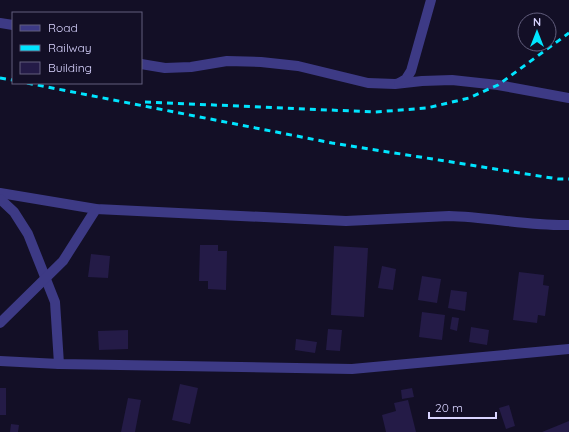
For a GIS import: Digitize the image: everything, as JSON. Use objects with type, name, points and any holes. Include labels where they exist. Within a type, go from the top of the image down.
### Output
[{"type":"street","points":[[395,84],[406,79],[411,71],[431,0]]},
{"type":"street","points":[[0,22],[12,26]]},
{"type":"street","points":[[142,64],[165,68],[191,67],[228,61],[261,62],[298,66],[368,82],[395,84],[452,80],[498,85],[569,98]]},
{"type":"street","points":[[0,193],[96,209],[346,221],[460,216],[550,226],[569,226]]},
{"type":"street","points":[[0,199],[14,212],[28,234],[55,302],[59,364]]},
{"type":"street","points":[[0,323],[63,261],[96,209]]},
{"type":"street","points":[[0,361],[59,364],[352,369],[569,349]]},
{"type":"building","points":[[200,245],[218,245],[218,251],[227,251],[226,290],[208,289],[208,281],[199,281]]},
{"type":"building","points":[[334,246],[368,248],[364,317],[331,315]]},
{"type":"building","points":[[91,254],[110,256],[108,278],[88,277]]},
{"type":"building","points":[[382,266],[396,269],[393,290],[378,288]]},
{"type":"building","points":[[519,272],[544,275],[543,285],[549,286],[545,316],[538,315],[537,323],[513,320]]},
{"type":"building","points":[[422,276],[441,279],[437,303],[418,300]]},
{"type":"building","points":[[451,290],[467,292],[465,311],[448,308]]},
{"type":"building","points":[[422,312],[445,315],[442,340],[419,337]]},
{"type":"building","points":[[452,317],[459,318],[457,331],[450,329]]},
{"type":"building","points":[[471,327],[489,330],[487,345],[469,342]]},
{"type":"building","points":[[328,329],[342,330],[340,351],[326,350]]},
{"type":"building","points":[[128,330],[128,349],[99,350],[98,331]]},
{"type":"building","points":[[296,339],[317,342],[315,353],[295,350]]},
{"type":"building","points":[[180,384],[198,388],[190,424],[172,420]]},
{"type":"building","points":[[0,388],[6,388],[6,415],[0,415]]},
{"type":"building","points":[[412,388],[414,397],[402,399],[401,390]]},
{"type":"building","points":[[128,398],[141,400],[135,432],[121,432]]},
{"type":"building","points":[[408,400],[416,432],[386,432],[382,415],[396,411],[394,403]]},
{"type":"building","points":[[509,405],[515,426],[506,429],[499,408]]},
{"type":"building","points":[[569,421],[569,432],[542,432]]},
{"type":"building","points":[[11,424],[19,425],[18,432],[10,432]]},
{"type":"railway","points":[[145,102],[375,112],[427,108],[469,98],[498,85],[569,33]]},
{"type":"railway","points":[[0,78],[12,80]]},
{"type":"railway","points":[[32,84],[332,143],[558,179],[569,179]]}]
